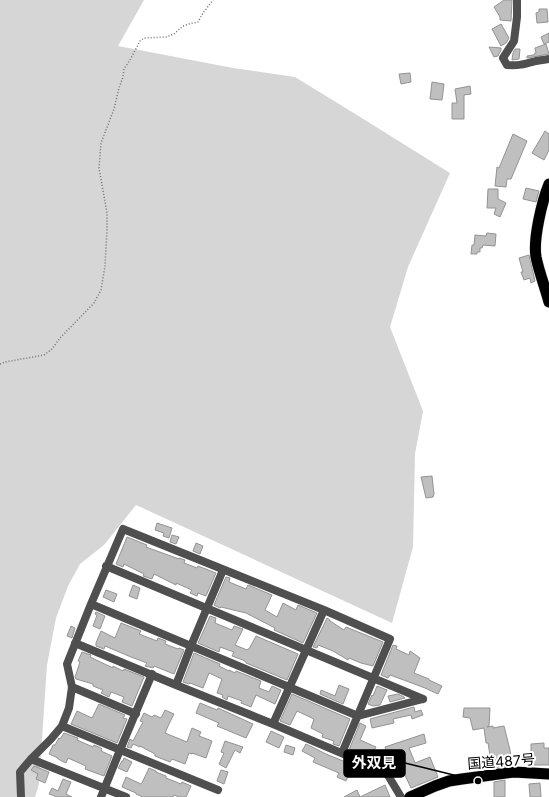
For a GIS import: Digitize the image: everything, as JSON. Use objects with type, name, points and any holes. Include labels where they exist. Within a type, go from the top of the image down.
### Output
[{"type":"highway","points":[[549,184],[545,193],[541,212],[536,246],[537,261],[549,302]]},
{"type":"highway","name":"国道487号","points":[[410,797],[449,781],[514,772],[549,774]]},
{"type":"street","points":[[517,0],[517,17],[514,41],[503,58],[507,65],[519,66],[538,60],[549,59]]},
{"type":"street","points":[[21,797],[20,772],[62,726],[69,708],[72,687],[67,664],[106,566],[123,529],[324,610],[390,639],[342,753]]},
{"type":"street","points":[[91,604],[358,716],[423,698],[206,609],[106,566]]},
{"type":"street","points":[[176,685],[223,570]]},
{"type":"street","points":[[273,724],[324,610]]},
{"type":"street","points":[[76,643],[386,772],[401,797]]},
{"type":"street","points":[[101,797],[152,674]]},
{"type":"street","points":[[72,687],[136,714]]},
{"type":"street","points":[[62,726],[218,790]]},
{"type":"street","points":[[31,759],[126,797]]},
{"type":"path","points":[[0,364],[44,355],[51,350],[61,337],[94,302],[101,290],[106,266],[107,213],[99,168],[101,142],[114,109],[124,69],[140,41],[144,38],[166,37],[174,34],[183,26],[198,22],[213,0]]},
{"type":"shaded area","points":[[0,0],[144,0],[118,46],[233,68],[295,77],[450,173],[408,267],[390,327],[423,411],[415,454],[413,547],[392,623],[136,505],[104,545],[80,564],[68,586],[56,618],[47,665],[39,784],[35,797],[0,797]]},
{"type":"building","points":[[504,0],[512,0],[511,21],[500,20],[500,17],[494,7]]},
{"type":"building","points":[[539,9],[547,9],[548,22],[537,23],[536,13],[539,12]]},
{"type":"building","points":[[501,24],[509,38],[506,43],[501,46],[492,29]]},
{"type":"building","points":[[549,33],[549,42],[544,44],[541,37]]},
{"type":"building","points":[[546,44],[549,54],[527,58],[527,56],[534,55],[536,53],[535,48]]},
{"type":"building","points":[[489,47],[501,48],[498,56],[494,57]]},
{"type":"building","points":[[515,49],[520,49],[519,59],[512,60],[513,53]]},
{"type":"building","points":[[410,73],[411,82],[401,84],[399,74]]},
{"type":"building","points":[[432,82],[444,84],[442,100],[430,99]]},
{"type":"building","points":[[470,86],[471,94],[464,95],[464,119],[452,119],[452,103],[457,103],[455,89]]},
{"type":"building","points":[[545,131],[549,134],[549,150],[544,160],[532,153]]},
{"type":"building","points":[[513,134],[527,141],[511,179],[507,179],[506,187],[495,186],[497,167],[499,168]]},
{"type":"building","points":[[526,188],[539,191],[536,202],[523,199]]},
{"type":"building","points":[[488,189],[498,189],[498,199],[506,203],[500,217],[494,214],[496,208],[487,208]]},
{"type":"building","points":[[487,233],[496,234],[495,246],[483,245],[482,248],[480,248],[480,252],[477,252],[477,254],[471,254],[475,235],[486,236]]},
{"type":"building","points":[[529,255],[535,281],[531,283],[530,278],[524,280],[519,258]]},
{"type":"building","points":[[432,476],[434,494],[433,497],[426,498],[421,477]]},
{"type":"building","points":[[157,523],[172,528],[169,538],[163,536],[164,533],[155,530]]},
{"type":"building","points":[[172,535],[179,537],[176,544],[170,542]]},
{"type":"building","points":[[127,537],[147,545],[146,547],[185,560],[184,563],[197,568],[198,566],[216,573],[206,596],[198,593],[197,596],[190,593],[192,590],[176,583],[176,585],[154,574],[152,579],[143,576],[144,574],[124,564],[123,567],[116,564]]},
{"type":"building","points":[[196,543],[203,546],[200,554],[193,551]]},
{"type":"building","points":[[226,577],[230,578],[229,582],[246,589],[248,585],[272,595],[265,610],[277,617],[283,603],[296,610],[298,605],[317,613],[303,643],[274,630],[275,628],[246,613],[220,608],[214,605]]},
{"type":"building","points":[[133,585],[140,588],[137,599],[129,596]]},
{"type":"building","points":[[106,590],[117,594],[114,602],[103,597]]},
{"type":"building","points":[[96,612],[105,616],[100,629],[93,626],[97,615],[95,614]]},
{"type":"building","points":[[210,616],[216,618],[215,623],[232,630],[234,626],[243,629],[235,645],[247,650],[256,636],[298,654],[287,680],[232,656],[234,652],[220,647],[219,652],[198,643]]},
{"type":"building","points":[[327,618],[344,630],[346,627],[383,642],[373,666],[349,658],[348,660],[333,651],[318,645],[317,648],[313,647]]},
{"type":"building","points":[[121,623],[141,631],[139,634],[157,641],[158,638],[166,641],[165,644],[184,650],[174,674],[154,666],[153,668],[145,666],[147,663],[105,646],[104,649],[96,646],[101,631],[115,638]]},
{"type":"building","points":[[71,626],[75,628],[72,638],[67,636]]},
{"type":"building","points":[[393,645],[397,646],[396,649],[409,655],[410,651],[420,658],[414,673],[442,686],[438,694],[390,675],[388,678],[381,675]]},
{"type":"building","points":[[82,652],[91,655],[90,657],[113,668],[113,666],[123,671],[124,669],[144,677],[132,706],[122,702],[124,697],[111,692],[109,697],[101,693],[103,690],[93,686],[93,684],[76,679],[75,677],[80,662],[78,661]]},
{"type":"building","points":[[194,653],[220,664],[219,666],[229,671],[235,673],[236,671],[261,681],[259,688],[269,692],[272,686],[281,690],[275,704],[256,695],[251,707],[241,703],[242,701],[228,696],[227,700],[222,697],[223,695],[217,693],[222,679],[209,673],[203,688],[183,682]]},
{"type":"building","points":[[339,685],[349,689],[343,704],[320,694],[321,690],[335,696]]},
{"type":"building","points":[[377,686],[387,690],[380,705],[373,706],[368,704]]},
{"type":"building","points":[[292,694],[350,719],[339,746],[333,744],[334,741],[322,737],[323,734],[311,728],[314,719],[297,711],[290,725],[280,721]]},
{"type":"building","points":[[398,694],[405,698],[390,702],[388,696]]},
{"type":"building","points":[[200,703],[217,710],[218,708],[253,724],[246,738],[217,726],[219,723],[196,713]]},
{"type":"building","points":[[99,704],[125,715],[123,718],[127,719],[117,743],[71,724],[77,711],[92,718]]},
{"type":"building","points":[[414,707],[415,712],[421,710],[423,715],[412,719],[411,715],[393,719],[394,723],[372,728],[370,719]]},
{"type":"building","points":[[464,708],[490,708],[489,726],[487,727],[493,726],[493,728],[504,726],[512,765],[492,768],[484,728],[473,730],[470,718],[463,717]]},
{"type":"building","points":[[165,710],[174,714],[165,733],[187,742],[192,728],[201,732],[199,736],[212,741],[206,758],[189,753],[185,764],[172,759],[170,762],[155,756],[155,754],[140,746],[133,744],[131,748],[127,747],[130,739],[133,741],[143,722],[140,721],[144,713],[152,717],[154,715],[161,718]]},
{"type":"building","points":[[360,723],[366,726],[360,740],[376,747],[371,757],[356,750],[355,753],[349,750]]},
{"type":"building","points":[[271,731],[284,737],[279,748],[266,742]]},
{"type":"building","points":[[64,733],[78,738],[77,740],[93,747],[94,745],[101,748],[101,751],[112,756],[104,776],[85,769],[86,766],[68,758],[66,763],[49,754],[53,745],[55,745]]},
{"type":"building","points":[[424,734],[426,743],[409,748],[415,763],[430,757],[438,777],[411,788],[404,773],[395,777],[392,771],[403,767],[397,753],[388,757],[385,747]]},
{"type":"building","points":[[225,741],[243,747],[240,753],[235,750],[226,768],[219,764],[224,753],[221,752]]},
{"type":"building","points":[[544,743],[544,748],[549,748],[549,765],[531,765],[531,744]]},
{"type":"building","points":[[306,744],[353,765],[346,781],[337,777],[339,773],[313,762],[315,758],[302,751]]},
{"type":"building","points":[[286,745],[295,748],[293,755],[284,752]]},
{"type":"building","points":[[124,758],[132,762],[127,772],[118,768]]},
{"type":"building","points":[[34,766],[49,772],[45,783],[36,779],[38,774],[31,770]]},
{"type":"building","points":[[149,768],[166,776],[166,778],[191,786],[186,797],[174,795],[173,797],[143,797],[122,787],[126,777],[141,784]]},
{"type":"building","points":[[221,770],[228,772],[224,784],[217,781]]},
{"type":"building","points":[[63,779],[71,782],[66,794],[72,797],[55,797],[49,794],[52,788],[58,791]]},
{"type":"building","points":[[505,780],[505,797],[494,797],[494,782]]},
{"type":"building","points":[[540,783],[541,797],[530,797],[529,784]]},
{"type":"building","points":[[385,785],[390,797],[360,797]]},
{"type":"building","points":[[357,790],[360,797],[344,797]]},
{"type":"place","name":"外双見","points":[[478,781]]}]
